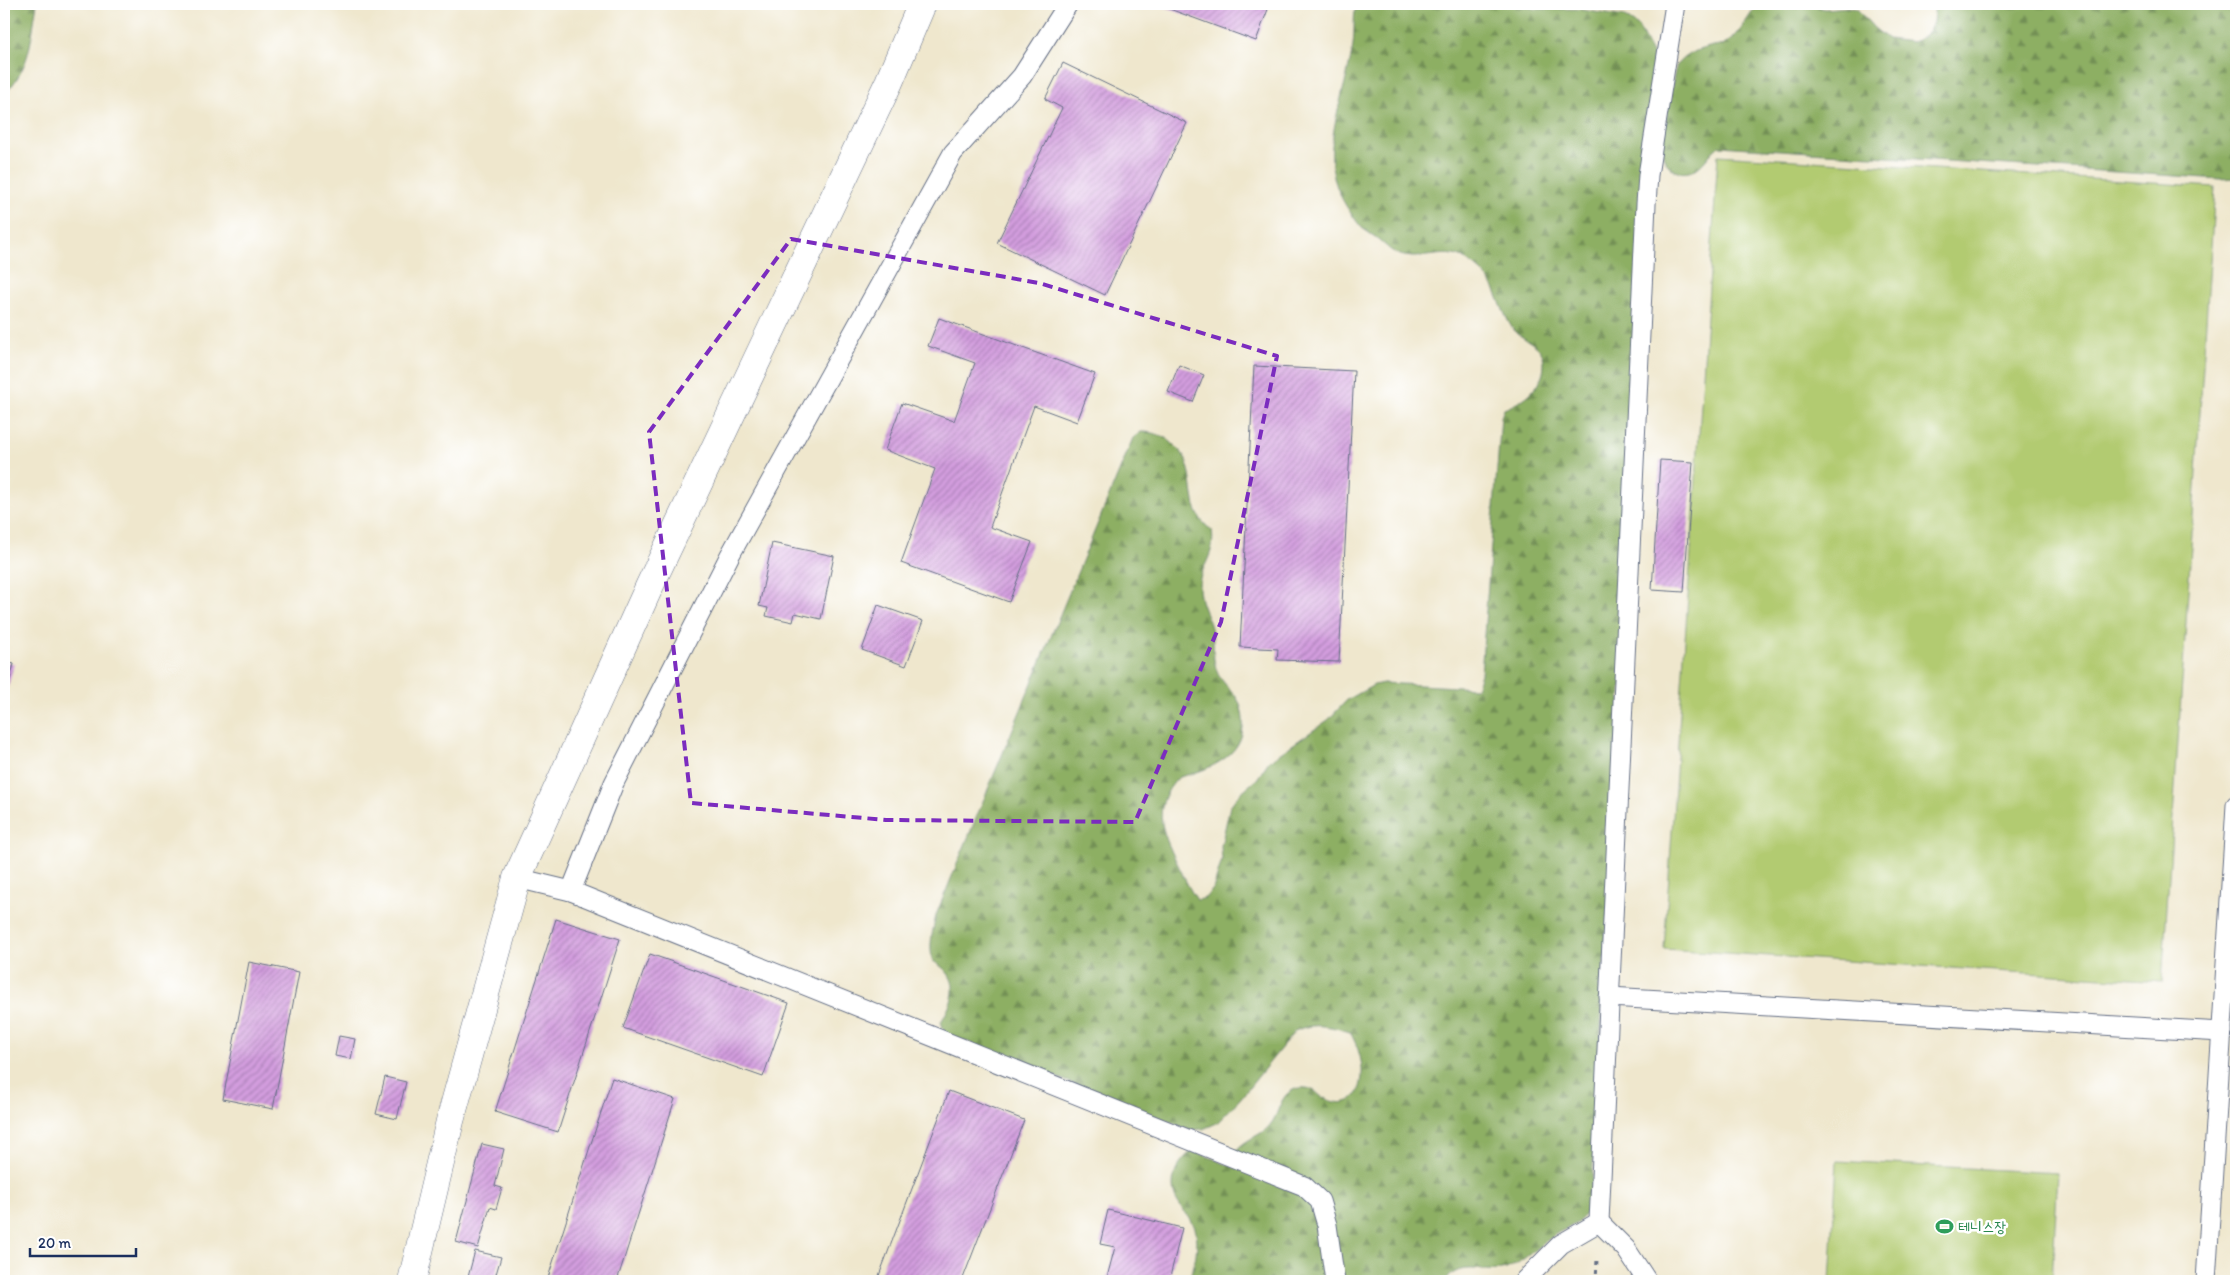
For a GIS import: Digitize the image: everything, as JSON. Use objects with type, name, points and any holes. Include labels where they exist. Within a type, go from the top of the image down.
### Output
[{"type":"street","points":[[412,1281],[450,1121],[517,878],[650,585],[889,82],[922,4]]},
{"type":"lane","points":[[571,891],[614,784],[730,555],[953,153],[1022,76],[1068,4]]},
{"type":"lane","points":[[1647,1281],[1626,1249],[1599,1222],[1646,204],[1648,175],[1675,4]]},
{"type":"lane","points":[[2206,1281],[2236,805]]},
{"type":"lane","points":[[517,878],[571,891],[1304,1186],[1320,1201],[1327,1225],[1335,1281]]},
{"type":"lane","points":[[1609,997],[2222,1032]]},
{"type":"lane","points":[[1524,1281],[1561,1244],[1599,1222]]},
{"type":"highlighted area","points":[[791,239],[1039,283],[1277,356],[1221,622],[1135,822],[886,820],[691,803],[649,432]]},
{"type":"green space","points":[[4,4],[37,4],[31,42],[25,63],[4,95]]},
{"type":"green space","points":[[1356,4],[1515,4],[1536,9],[1577,9],[1625,17],[1638,26],[1653,55],[1657,70],[1591,1201],[1585,1214],[1574,1225],[1559,1232],[1512,1266],[1498,1270],[1466,1269],[1452,1274],[1446,1281],[1341,1281],[1326,1198],[1234,1153],[1243,1144],[1267,1129],[1273,1121],[1282,1101],[1293,1090],[1301,1088],[1310,1089],[1330,1101],[1336,1102],[1347,1101],[1356,1095],[1361,1083],[1362,1070],[1356,1043],[1350,1032],[1322,1026],[1302,1028],[1295,1031],[1240,1099],[1217,1123],[1203,1129],[1190,1130],[945,1033],[941,1022],[950,1004],[953,988],[952,981],[942,967],[933,961],[931,950],[931,938],[936,915],[1133,438],[1141,432],[1154,433],[1166,438],[1184,456],[1188,465],[1198,515],[1212,530],[1213,540],[1211,549],[1200,579],[1200,596],[1212,632],[1216,668],[1220,678],[1239,703],[1243,723],[1241,736],[1236,747],[1228,756],[1205,769],[1179,777],[1169,789],[1161,811],[1164,834],[1197,900],[1205,898],[1213,889],[1222,860],[1221,846],[1230,806],[1239,794],[1257,779],[1269,761],[1328,720],[1347,700],[1374,685],[1383,683],[1476,688],[1481,674],[1501,417],[1504,409],[1519,402],[1537,386],[1541,380],[1544,359],[1537,347],[1511,326],[1491,283],[1478,268],[1462,257],[1455,255],[1441,254],[1413,257],[1397,254],[1362,228],[1345,204],[1336,185],[1332,165],[1332,145],[1353,45]]},
{"type":"green space","points":[[1759,4],[1813,4],[1824,9],[1848,7],[1857,9],[1874,28],[1888,39],[1913,42],[1926,35],[1933,22],[1935,4],[2236,4],[2236,178],[2221,179],[1719,146],[1696,169],[1686,172],[1676,171],[1665,161],[1662,151],[1668,107],[1677,65],[1684,57],[1693,52],[1728,42],[1737,34]]},
{"type":"green space","points":[[1718,155],[2215,187],[2162,982],[1664,949]]},
{"type":"green space","points":[[1191,1152],[1199,1153],[1297,1193],[1314,1204],[1328,1281],[1190,1281],[1196,1255],[1197,1241],[1195,1228],[1176,1199],[1173,1186],[1178,1167]]},
{"type":"green space","name":"테니스장","points":[[1837,1161],[2058,1173],[2052,1281],[1830,1281]]},
{"type":"building","points":[[1156,4],[1270,4],[1256,41]]},
{"type":"building","points":[[1063,63],[1187,123],[1105,295],[997,243],[1062,108],[1045,99]]},
{"type":"building","points":[[939,318],[1095,374],[1077,422],[1034,406],[990,527],[1032,542],[1009,602],[901,563],[935,469],[885,450],[902,403],[954,421],[975,363],[928,346]]},
{"type":"building","points":[[1179,365],[1204,375],[1193,402],[1168,392]]},
{"type":"building","points":[[1254,366],[1354,371],[1339,662],[1277,660],[1278,649],[1240,647]]},
{"type":"building","points":[[1660,460],[1693,462],[1684,592],[1652,590]]},
{"type":"building","points":[[772,543],[834,556],[821,619],[795,613],[793,622],[766,616],[768,608],[759,606]]},
{"type":"building","points":[[878,605],[923,621],[906,666],[862,650]]},
{"type":"building","points":[[4,661],[14,664],[8,687],[4,686]]},
{"type":"building","points":[[556,919],[620,939],[558,1132],[495,1112]]},
{"type":"building","points":[[650,954],[789,1003],[763,1077],[623,1028]]},
{"type":"building","points":[[249,962],[299,972],[273,1109],[223,1099]]},
{"type":"building","points":[[339,1036],[355,1039],[351,1059],[335,1056]]},
{"type":"building","points":[[385,1077],[406,1082],[397,1119],[376,1114]]},
{"type":"building","points":[[612,1078],[675,1099],[617,1281],[547,1281]]},
{"type":"building","points":[[949,1091],[1024,1120],[962,1281],[877,1281]]},
{"type":"building","points":[[482,1144],[504,1149],[495,1186],[502,1188],[496,1209],[490,1207],[478,1248],[456,1242]]},
{"type":"building","points":[[1108,1210],[1182,1228],[1169,1281],[1106,1281],[1115,1247],[1100,1244]]},
{"type":"building","points":[[475,1251],[501,1257],[494,1281],[468,1277]]},
{"type":"place","name":"테니스장","points":[[1944,1227]]}]
